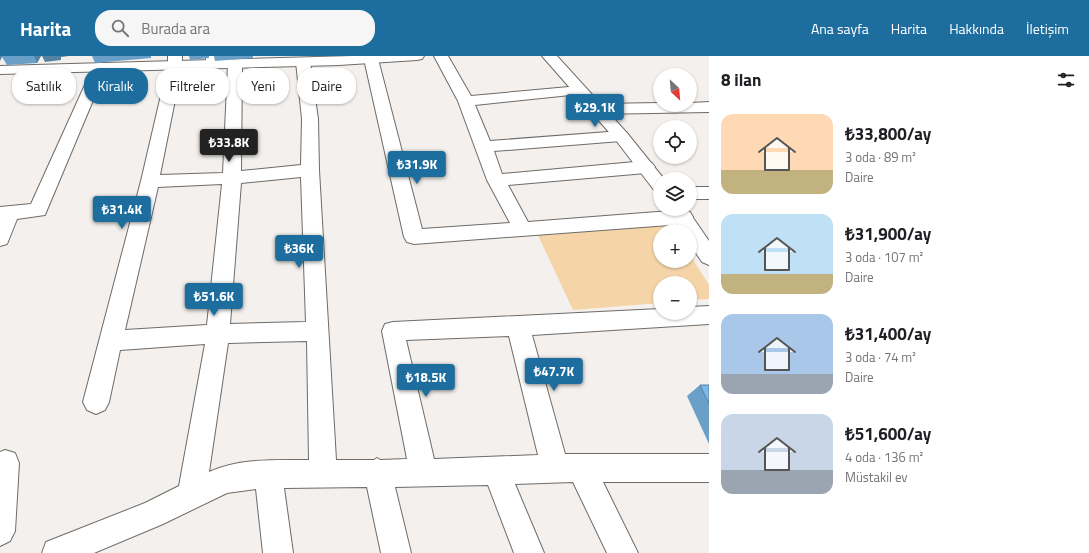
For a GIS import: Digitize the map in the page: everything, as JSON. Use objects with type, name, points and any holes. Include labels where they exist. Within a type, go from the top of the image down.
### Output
[{"type":"street","points":[[16,68],[22,56]]},
{"type":"street","points":[[58,68],[100,67],[175,61],[213,60],[235,64],[417,56]]},
{"type":"street","points":[[441,56],[466,101],[496,180],[523,230]]},
{"type":"street","points":[[549,56],[621,136],[653,176]]},
{"type":"street","points":[[372,59],[414,237],[523,230],[653,216]]},
{"type":"street","points":[[96,402],[150,181],[175,61]]},
{"type":"street","points":[[303,62],[310,119],[310,170],[323,474]]},
{"type":"street","points":[[192,495],[218,334],[232,178],[235,64]]},
{"type":"street","points":[[0,239],[5,214],[38,210],[100,67]]},
{"type":"street","points":[[0,70],[12,69]]},
{"type":"street","points":[[466,101],[580,90]]},
{"type":"street","points":[[597,109],[709,107]]},
{"type":"street","points":[[483,147],[621,136]]},
{"type":"street","points":[[496,180],[646,167]]},
{"type":"street","points":[[150,181],[232,178],[310,170]]},
{"type":"street","points":[[697,193],[709,193]]},
{"type":"street","points":[[682,216],[709,257]]},
{"type":"street","points":[[423,473],[393,331],[518,326],[709,315]]},
{"type":"street","points":[[518,326],[568,468],[623,553]]},
{"type":"street","points":[[111,341],[218,334],[318,331]]},
{"type":"street","points":[[0,531],[5,463]]},
{"type":"street","points":[[57,553],[153,514],[225,479],[268,474],[377,472],[423,473],[568,468],[709,468]]},
{"type":"street","points":[[496,471],[529,553]]},
{"type":"street","points":[[377,472],[396,553]]},
{"type":"street","points":[[268,474],[278,553]]},
{"type":"shaded area","points":[[669,222],[670,224],[653,224],[653,268],[697,268],[697,266],[709,285],[709,299],[697,300],[697,276],[653,276],[653,304],[573,310],[536,231]]},
{"type":"building","points":[[700,385],[709,385],[709,404]]}]
